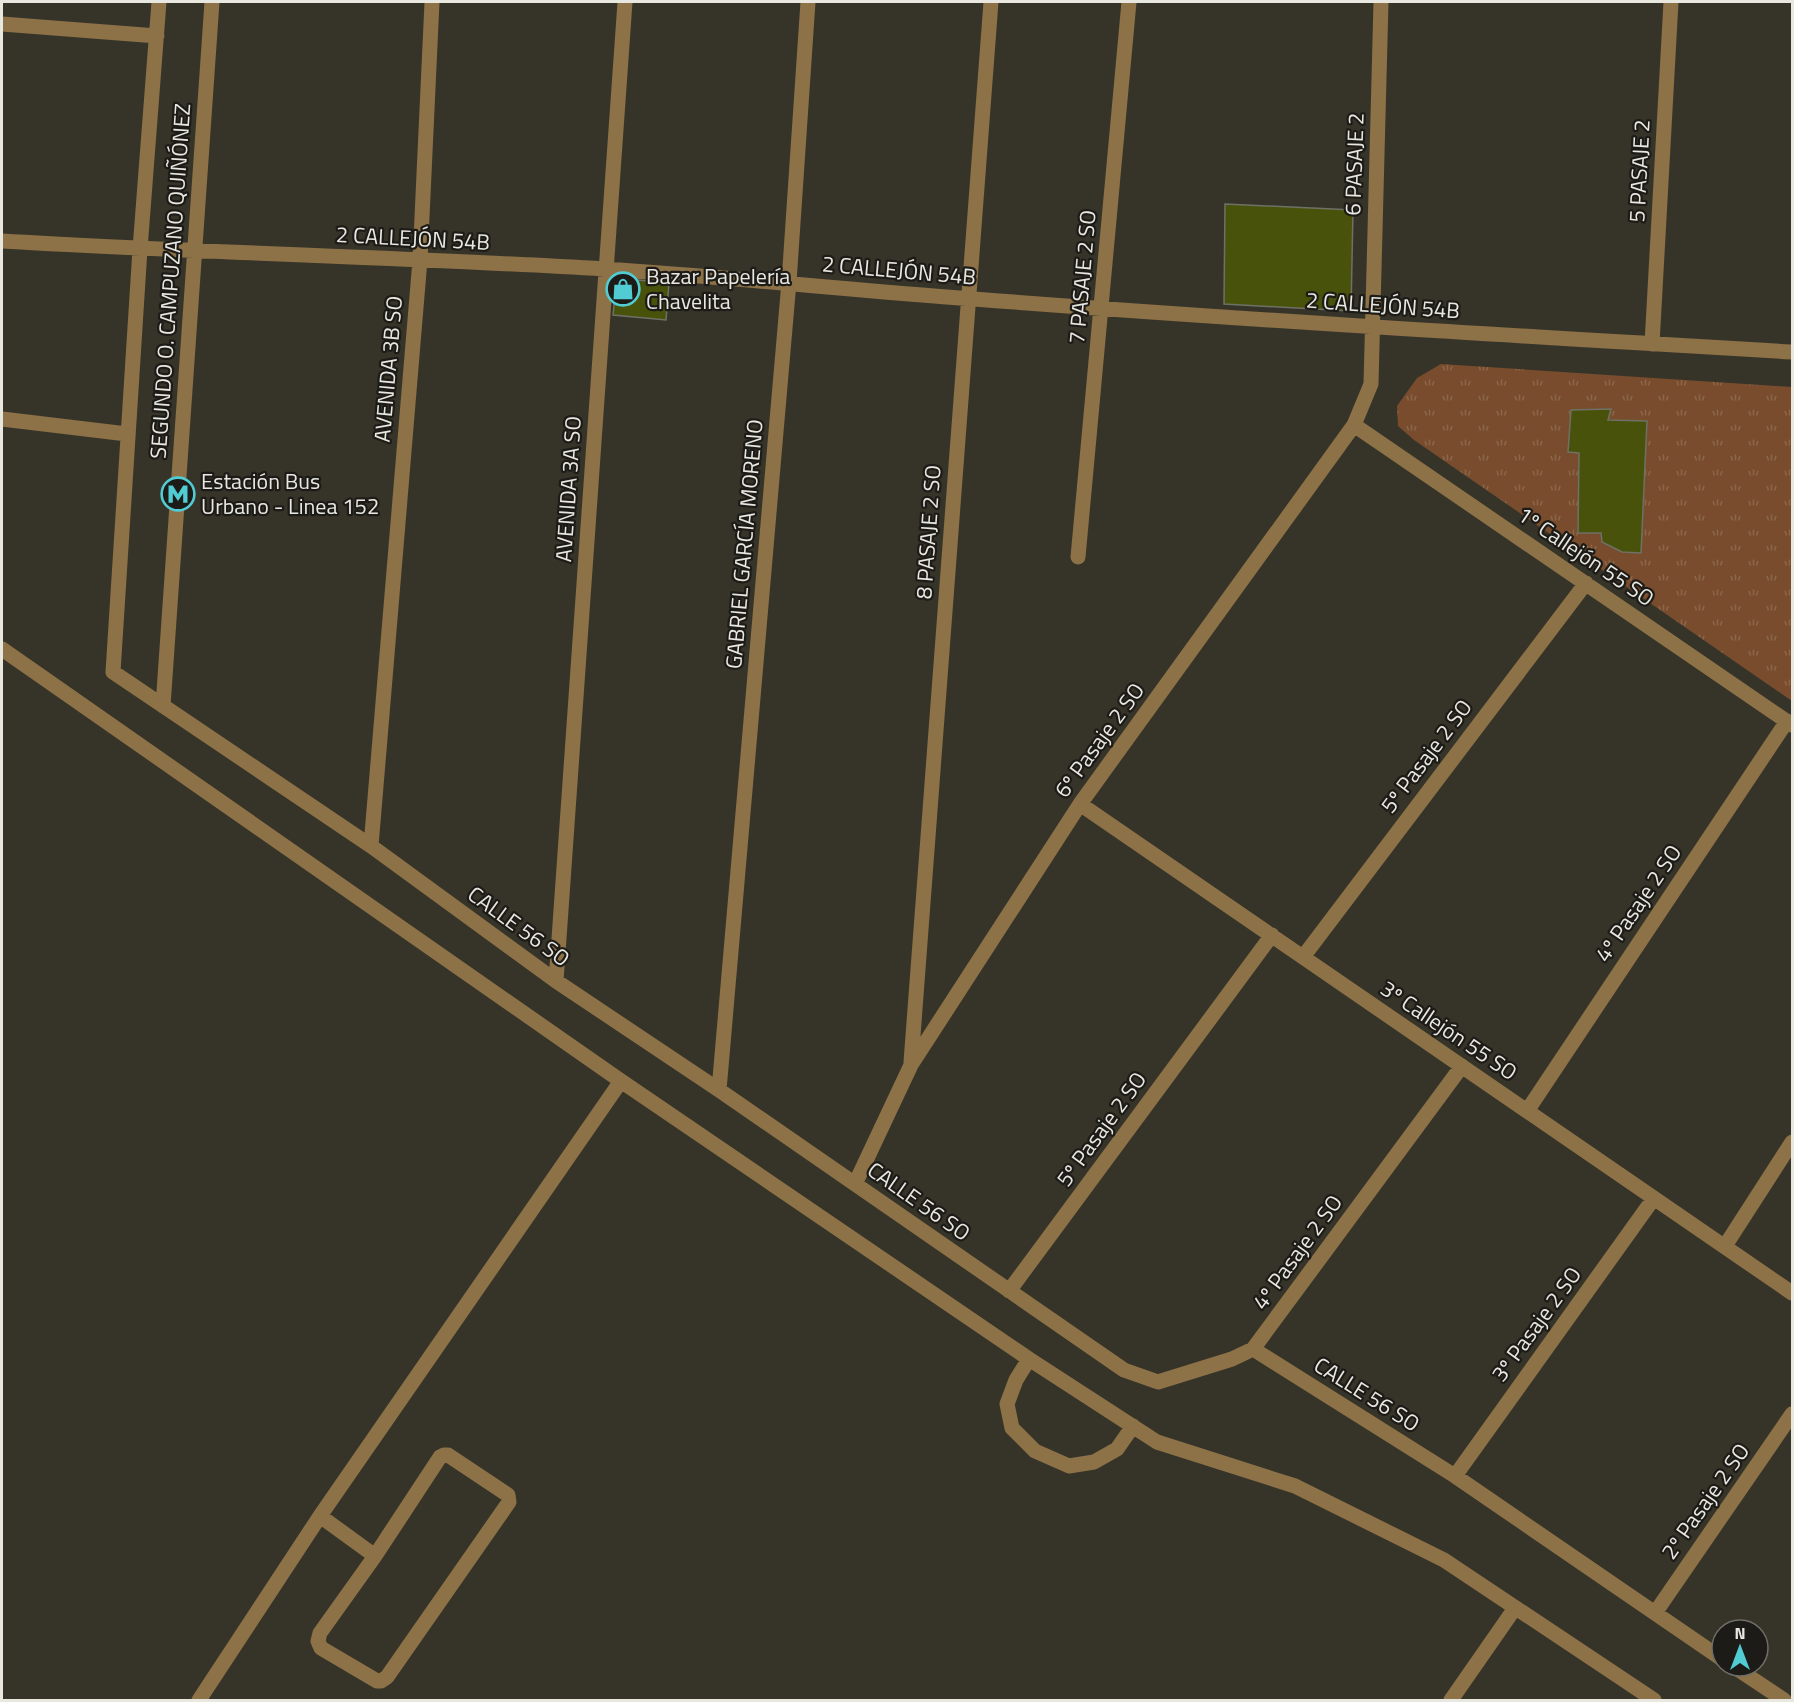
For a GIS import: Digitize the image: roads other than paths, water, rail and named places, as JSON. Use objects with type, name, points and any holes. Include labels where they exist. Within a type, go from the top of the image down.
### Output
[{"type":"street","name":"SEGUNDO O. CAMPUZANO QUIÑÓNEZ","points":[[113,672],[127,434],[159,2]]},
{"type":"street","name":"SEGUNDO O. CAMPUZANO QUIÑÓNEZ","points":[[163,706],[212,2]]},
{"type":"street","name":"AVENIDA 3B SO","points":[[371,846],[420,260],[432,2]]},
{"type":"street","name":"AVENIDA 3A SO","points":[[556,981],[625,2]]},
{"type":"street","name":"GABRIEL GARCÍA MORENO","points":[[719,1090],[789,282],[808,2]]},
{"type":"street","name":"8 PASAJE 2 SO","points":[[911,1065],[991,2]]},
{"type":"street","name":"7 PASAJE 2 SO","points":[[1078,557],[1129,2]]},
{"type":"street","name":"6 PASAJE 2","points":[[1372,328],[1381,2]]},
{"type":"street","name":"5 PASAJE 2","points":[[1652,344],[1671,2]]},
{"type":"street","points":[[2,24],[157,36]]},
{"type":"street","name":"2 CALLEJÓN 54B","points":[[2,241],[606,269],[789,282],[968,299],[1372,328],[1792,352]]},
{"type":"street","name":"6º Pasaje 2 SO","points":[[855,1184],[911,1065],[1080,804],[1354,425],[1371,384],[1372,328]]},
{"type":"street","points":[[2,419],[127,434]]},
{"type":"street","name":"1º Callejón 55 SO","points":[[1354,425],[1790,723]]},
{"type":"street","name":"5º Pasaje 2 SO","points":[[1303,957],[1586,583]]},
{"type":"street","points":[[2,649],[621,1081],[1029,1359],[1157,1442],[1295,1486],[1444,1560],[1653,1701]]},
{"type":"street","name":"CALLE 56 SO","points":[[113,672],[371,846],[556,981],[719,1090],[1124,1370],[1158,1382],[1232,1359],[1253,1349],[1455,1476],[1710,1651]]},
{"type":"street","name":"4º Pasaje 2 SO","points":[[1527,1111],[1790,723]]},
{"type":"street","name":"3º Callejón 55 SO","points":[[1080,804],[1792,1293]]},
{"type":"street","name":"5º Pasaje 2 SO","points":[[1009,1291],[1272,935]]},
{"type":"street","name":"4º Pasaje 2 SO","points":[[1253,1349],[1462,1066]]},
{"type":"street","points":[[199,1701],[320,1516],[621,1081]]},
{"type":"street","points":[[1725,1246],[1792,1143]]},
{"type":"street","name":"3º Pasaje 2 SO","points":[[1455,1476],[1654,1198]]},
{"type":"street","points":[[1029,1359],[1016,1380],[1008,1404],[1012,1428],[1035,1451],[1069,1466],[1094,1462],[1117,1449],[1133,1426]]},
{"type":"street","name":"2º Pasaje 2 SO","points":[[1654,1614],[1792,1414]]},
{"type":"street","points":[[444,1455],[448,1455],[509,1498],[387,1677],[381,1682],[321,1648],[318,1641],[320,1634],[375,1556],[440,1457],[444,1455]]},
{"type":"street","points":[[320,1516],[375,1556]]},
{"type":"street","points":[[1451,1701],[1515,1608]]},
{"type":"street","points":[[1750,1678],[1784,1701]]},
{"type":"place","name":"Bazar Papelería Chavelita","points":[[623,289]]},
{"type":"place","name":"Estación Bus Urbano - Linea 152","points":[[178,494]]}]
